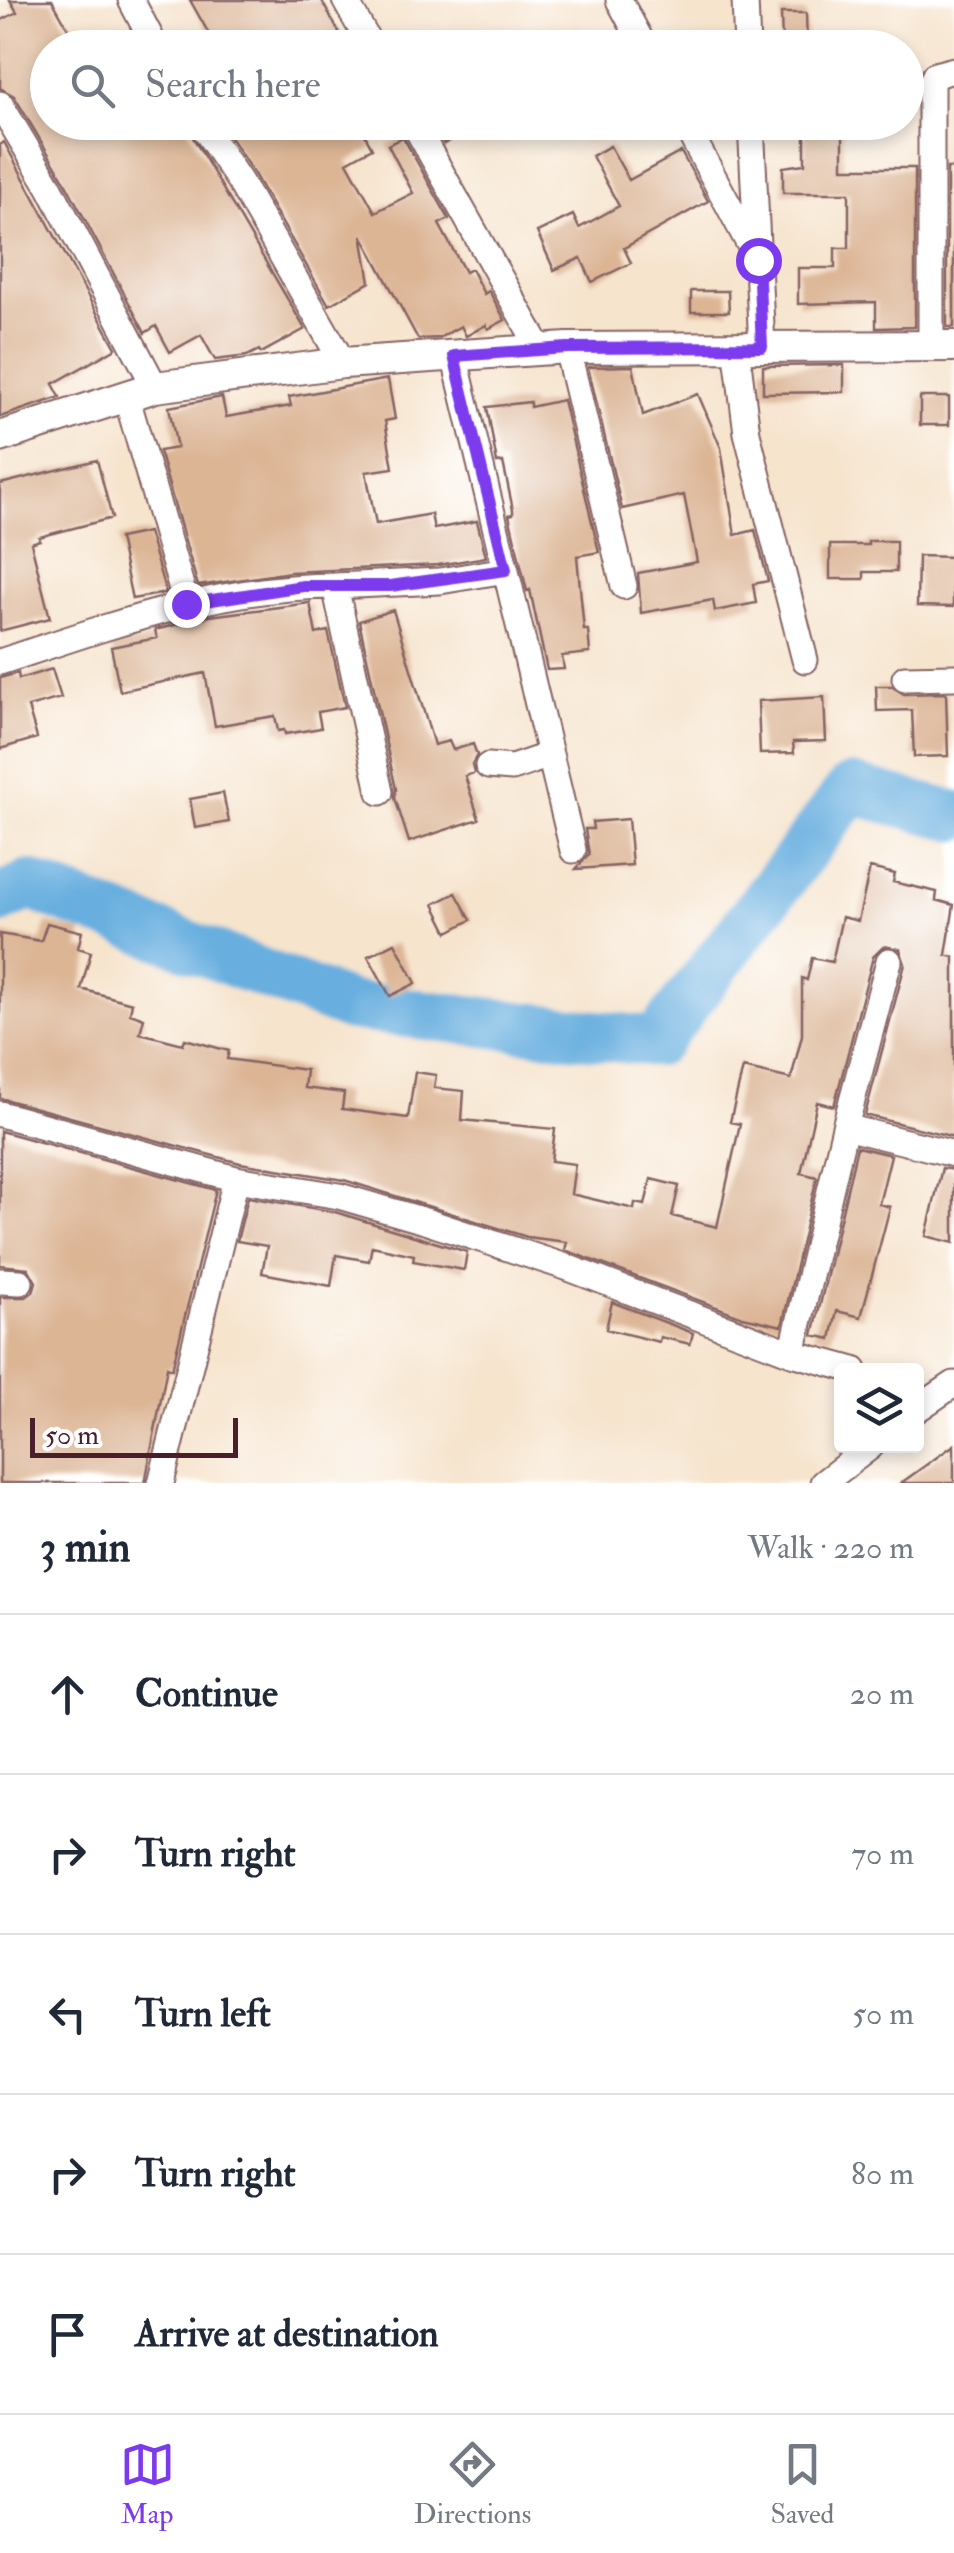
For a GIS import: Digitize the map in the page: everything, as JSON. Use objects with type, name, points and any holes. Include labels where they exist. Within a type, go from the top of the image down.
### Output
[{"type":"street","points":[[131,0],[147,30]]},
{"type":"street","points":[[345,0],[362,30]]},
{"type":"street","points":[[619,0],[635,30]]},
{"type":"street","points":[[745,0],[746,30]]},
{"type":"street","points":[[0,437],[140,391],[343,363],[553,348],[942,345],[931,84],[936,75],[954,70]]},
{"type":"street","points":[[4,119],[49,186],[140,391],[186,604]]},
{"type":"street","points":[[212,140],[343,363]]},
{"type":"street","points":[[424,140],[553,348],[624,586]]},
{"type":"street","points":[[694,140],[758,260]]},
{"type":"street","points":[[752,140],[758,260],[749,346],[747,433],[805,660]]},
{"type":"street","points":[[454,356],[573,850]]},
{"type":"street","points":[[0,662],[186,604],[303,586],[407,584],[506,570]]},
{"type":"street","points":[[335,586],[380,792]]},
{"type":"street","points":[[905,678],[954,677]]},
{"type":"street","points":[[488,766],[512,768],[550,755]]},
{"type":"street","points":[[792,1353],[889,961]]},
{"type":"street","points":[[0,1114],[236,1178],[339,1196],[566,1268],[792,1353],[834,1365]]},
{"type":"street","points":[[845,1127],[954,1154]]},
{"type":"street","points":[[161,1483],[236,1178]]},
{"type":"street","points":[[823,1483],[863,1453]]},
{"type":"building","points":[[10,0],[52,0],[69,30],[30,30],[30,123],[14,96],[0,88],[0,21],[17,12]]},
{"type":"building","points":[[190,0],[321,0],[338,30],[207,30]]},
{"type":"building","points":[[781,13],[806,13],[807,30],[782,30]]},
{"type":"building","points":[[40,140],[195,140],[305,329],[261,353],[259,350],[247,356],[215,360],[201,335],[170,352],[156,326],[145,333]]},
{"type":"building","points":[[232,140],[368,140],[372,148],[347,162],[375,212],[413,193],[388,145],[405,140],[449,219],[439,224],[465,272],[471,269],[484,294],[489,291],[505,320],[466,336],[461,326],[439,338],[418,339],[362,235],[370,282],[329,305]]},
{"type":"building","points":[[805,140],[843,140],[843,168],[915,168],[915,327],[876,328],[876,302],[798,304],[798,268],[835,268],[835,248],[849,248],[849,193],[783,193],[783,167],[805,164]]},
{"type":"building","points":[[4,142],[116,348],[53,384],[60,397],[0,417],[0,145]]},
{"type":"building","points":[[610,146],[629,180],[681,152],[708,201],[624,248],[631,263],[592,282],[581,258],[554,270],[537,232],[573,215],[579,228],[619,206],[592,156]]},
{"type":"building","points":[[947,168],[954,168],[954,327],[947,327]]},
{"type":"building","points":[[691,291],[728,291],[729,312],[691,312]]},
{"type":"building","points":[[844,365],[844,392],[763,393],[763,366]]},
{"type":"building","points":[[633,366],[643,415],[698,394],[721,448],[735,535],[755,530],[768,581],[753,584],[756,603],[715,611],[713,600],[641,613],[638,573],[697,562],[684,495],[622,509],[588,367]]},
{"type":"building","points":[[388,379],[395,419],[385,421],[393,468],[366,472],[376,524],[431,514],[434,529],[477,521],[486,557],[438,565],[290,572],[198,586],[159,451],[177,448],[169,407],[222,397],[226,417],[291,406],[289,397]]},
{"type":"building","points":[[920,397],[949,397],[949,425],[920,425]]},
{"type":"building","points":[[563,400],[599,552],[577,556],[590,653],[562,656],[564,669],[547,670],[509,515],[513,510],[503,462],[497,463],[487,407],[530,402],[530,407]]},
{"type":"building","points":[[97,460],[112,518],[39,537],[31,543],[50,618],[0,631],[0,484]]},
{"type":"building","points":[[148,532],[166,593],[132,599],[119,538]]},
{"type":"building","points":[[868,541],[896,541],[896,572],[864,572],[864,579],[830,579],[830,545],[868,545]]},
{"type":"building","points":[[918,556],[953,557],[953,607],[917,606]]},
{"type":"building","points":[[310,603],[316,634],[328,631],[345,707],[318,712],[321,728],[285,734],[284,730],[278,731],[275,716],[215,726],[205,673],[120,691],[111,647],[157,638],[155,630],[210,616]]},
{"type":"building","points":[[393,610],[434,745],[449,741],[453,750],[473,744],[477,755],[472,764],[474,773],[465,776],[479,819],[409,842],[395,798],[359,621]]},
{"type":"building","points":[[52,669],[61,698],[28,707],[37,738],[0,749],[0,678],[18,673],[19,679]]},
{"type":"building","points":[[876,686],[891,686],[904,694],[946,693],[948,756],[914,757],[912,710],[877,711]]},
{"type":"building","points":[[824,697],[826,741],[793,742],[794,753],[760,754],[758,701]]},
{"type":"building","points":[[223,793],[229,822],[195,828],[190,799]]},
{"type":"building","points":[[628,819],[632,865],[576,869],[589,854],[585,829],[593,829],[592,822]]},
{"type":"building","points":[[870,868],[895,874],[893,882],[937,892],[936,900],[954,905],[946,955],[954,957],[954,1137],[865,1115],[905,964],[900,949],[884,946],[873,957],[834,1106],[817,1102],[801,1173],[817,1177],[782,1326],[743,1317],[565,1250],[567,1242],[527,1237],[344,1180],[240,1163],[0,1098],[0,934],[41,941],[47,923],[82,932],[78,948],[91,952],[81,989],[132,1003],[130,1013],[144,1018],[140,1033],[183,1044],[185,1039],[229,1051],[227,1059],[306,1070],[304,1088],[344,1093],[342,1109],[408,1118],[415,1072],[436,1075],[434,1088],[464,1091],[462,1120],[555,1129],[551,1161],[575,1164],[571,1194],[634,1209],[635,1203],[645,1205],[651,1179],[679,1186],[672,1216],[717,1227],[740,1124],[730,1122],[743,1068],[791,1079],[802,1035],[802,978],[807,980],[812,958],[832,962],[842,917],[858,921]]},
{"type":"building","points":[[456,893],[471,920],[448,932],[434,904]]},
{"type":"building","points":[[395,943],[416,983],[390,996],[368,956]]},
{"type":"building","points":[[0,1131],[216,1190],[172,1369],[167,1367],[145,1483],[0,1483],[0,1297],[26,1297],[33,1292],[36,1282],[28,1268],[0,1265]]},
{"type":"building","points":[[857,1147],[891,1155],[879,1204],[890,1207],[861,1317],[837,1311],[831,1339],[813,1335]]},
{"type":"building","points":[[942,1168],[954,1170],[954,1243],[926,1236]]},
{"type":"building","points":[[248,1197],[335,1212],[467,1252],[464,1270],[413,1261],[414,1255],[372,1246],[369,1261],[336,1255],[331,1286],[262,1273],[267,1246],[237,1241]]},
{"type":"building","points":[[612,1302],[693,1333],[690,1344],[660,1337],[659,1342],[606,1329]]},
{"type":"building","points":[[954,1445],[954,1483],[901,1483]]},
{"type":"waterway","points":[[0,899],[29,885],[349,1006],[656,1042],[851,789],[954,816]]},
{"type":"route","points":[[186,604],[303,586],[390,586],[506,570],[454,356],[567,348],[762,347],[758,260]]}]
